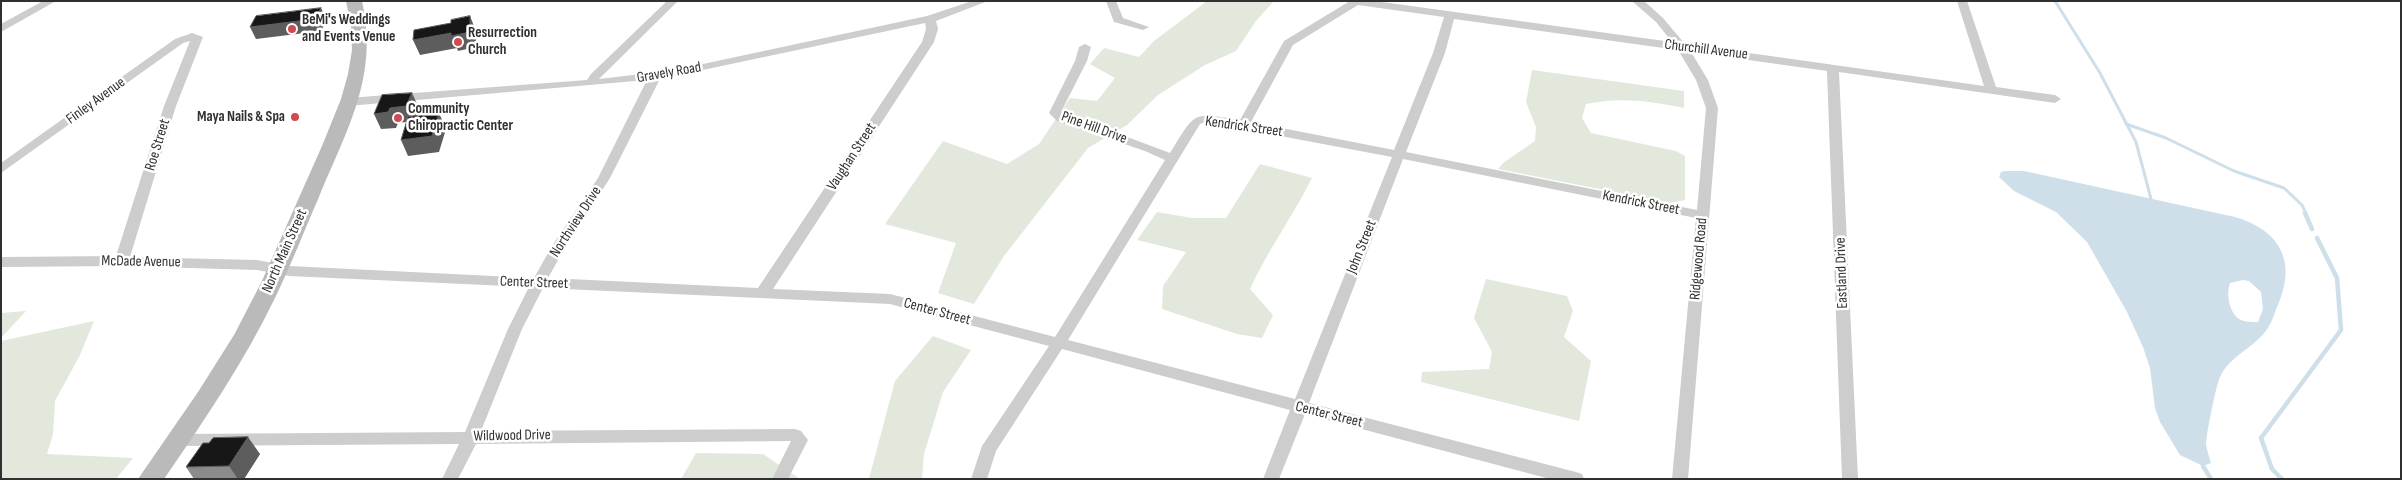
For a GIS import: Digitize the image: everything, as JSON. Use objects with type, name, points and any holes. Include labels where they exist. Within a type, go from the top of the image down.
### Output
[{"type":"main road","name":"North Main Street","points":[[150,479],[236,351],[280,268],[356,82],[361,40],[354,1]]},
{"type":"street","points":[[1,29],[51,1]]},
{"type":"street","points":[[591,83],[595,76],[673,1]]},
{"type":"street","name":"Gravely Road","points":[[348,102],[655,77],[930,19],[983,1]]},
{"type":"street","points":[[1111,1],[1118,20],[1143,26]]},
{"type":"street","points":[[1641,3],[1658,1]]},
{"type":"street","points":[[1962,1],[1990,90]]},
{"type":"street","points":[[1244,124],[1288,42],[1357,2]]},
{"type":"street","name":"Churchill Avenue","points":[[1357,2],[2055,99]]},
{"type":"street","name":"Ridgewood Road","points":[[1641,3],[1652,12],[1681,47],[1704,83],[1712,108],[1680,479]]},
{"type":"street","name":"John Street","points":[[1271,479],[1439,53],[1450,15]]},
{"type":"street","name":"Vaughan Street","points":[[763,292],[928,42],[932,29],[930,19]]},
{"type":"street","name":"Finley Avenue","points":[[1,169],[179,41],[192,36]]},
{"type":"street","name":"Roe Street","points":[[122,261],[170,106],[197,40],[197,37],[192,36]]},
{"type":"street","name":"Pine Hill Drive","points":[[1085,47],[1081,61],[1055,113],[1060,118],[1149,148],[1173,159]]},
{"type":"street","name":"Eastland Drive","points":[[1833,68],[1852,478]]},
{"type":"street","name":"Northview Drive","points":[[450,479],[471,437],[515,329],[538,283],[559,246],[604,178],[655,77]]},
{"type":"street","name":"Kendrick Street","points":[[979,479],[988,450],[1058,344],[1197,120],[1210,118],[1244,124],[1703,215]]},
{"type":"street","name":"McDade Avenue","points":[[1,262],[122,261],[280,268]]},
{"type":"street","name":"Center Street","points":[[280,268],[290,271],[890,299],[1576,479]]},
{"type":"street","name":"Wildwood Drive","points":[[178,440],[795,435],[800,440],[780,479]]},
{"type":"shaded area","points":[[1207,1],[1274,1],[1256,21],[1236,51],[1205,65],[1158,95],[1127,125],[1088,148],[1004,256],[974,304],[938,293],[956,243],[885,224],[943,141],[1007,164],[1039,144],[1070,98],[1097,101],[1115,78],[1090,64],[1104,48],[1139,57],[1154,41]]},
{"type":"shaded area","points":[[1532,70],[1684,91],[1684,108],[1658,103],[1624,100],[1600,102],[1586,104],[1582,118],[1591,133],[1676,151],[1685,156],[1685,200],[1670,203],[1498,169],[1503,163],[1535,141],[1536,127],[1526,102]]},
{"type":"shaded area","points":[[1260,164],[1312,178],[1250,289],[1273,315],[1262,338],[1237,334],[1162,309],[1163,286],[1186,252],[1137,240],[1157,212],[1192,218],[1226,218]]},
{"type":"shaded area","points":[[2024,171],[2235,217],[2251,223],[2274,240],[2281,251],[2285,263],[2283,291],[2272,321],[2263,335],[2236,357],[2224,369],[2220,377],[2206,439],[2211,463],[2203,466],[2180,455],[2160,422],[2155,408],[2150,368],[2143,347],[2127,312],[2087,242],[2056,212],[2014,191],[1999,177],[2001,172]],"holes":[[[2243,280],[2249,281],[2261,292],[2263,309],[2258,322],[2241,320],[2231,309],[2228,293],[2230,283]]]},
{"type":"shaded area","points":[[1486,279],[1567,296],[1573,311],[1564,337],[1591,361],[1579,421],[1421,382],[1422,372],[1489,369],[1492,352],[1474,318]]},
{"type":"shaded area","points":[[26,311],[1,338],[1,313]]},
{"type":"shaded area","points":[[94,321],[80,355],[55,401],[53,434],[47,454],[133,458],[116,479],[1,479],[1,341]]},
{"type":"shaded area","points":[[933,336],[971,350],[943,392],[924,454],[922,479],[869,479],[895,381]]},
{"type":"shaded area","points":[[696,453],[763,454],[800,479],[681,479]]},
{"type":"building","points":[[321,8],[315,19],[250,27],[256,16]]},
{"type":"building","points":[[470,16],[470,32],[451,36],[451,33],[413,40],[414,30],[451,23],[451,20]]},
{"type":"building","points":[[412,93],[406,106],[390,108],[388,112],[374,114],[382,95]]},
{"type":"building","points":[[439,113],[432,136],[401,140],[408,117]]},
{"type":"building","points":[[248,437],[229,466],[186,467],[203,443],[209,443],[213,438]]},
{"type":"waterway","points":[[2055,1],[2100,73],[2127,124]]},
{"type":"waterway","points":[[2127,124],[2166,138],[2234,171],[2284,188],[2302,205],[2306,214]]},
{"type":"waterway","points":[[2127,124],[2136,142],[2151,199]]},
{"type":"waterway","points":[[2305,213],[2312,229]]},
{"type":"waterway","points":[[2282,479],[2272,469],[2261,438],[2341,330],[2337,278],[2317,238]]},
{"type":"waterway","points":[[2203,466],[2211,479]]},
{"type":"place","name":"BeMi's Weddings and Events Venue","points":[[292,29]]},
{"type":"place","name":"Resurrection Church","points":[[458,42]]},
{"type":"place","name":"Maya Nails & Spa","points":[[295,117]]},
{"type":"place","name":"Community Chiropractic Center","points":[[398,118]]}]
